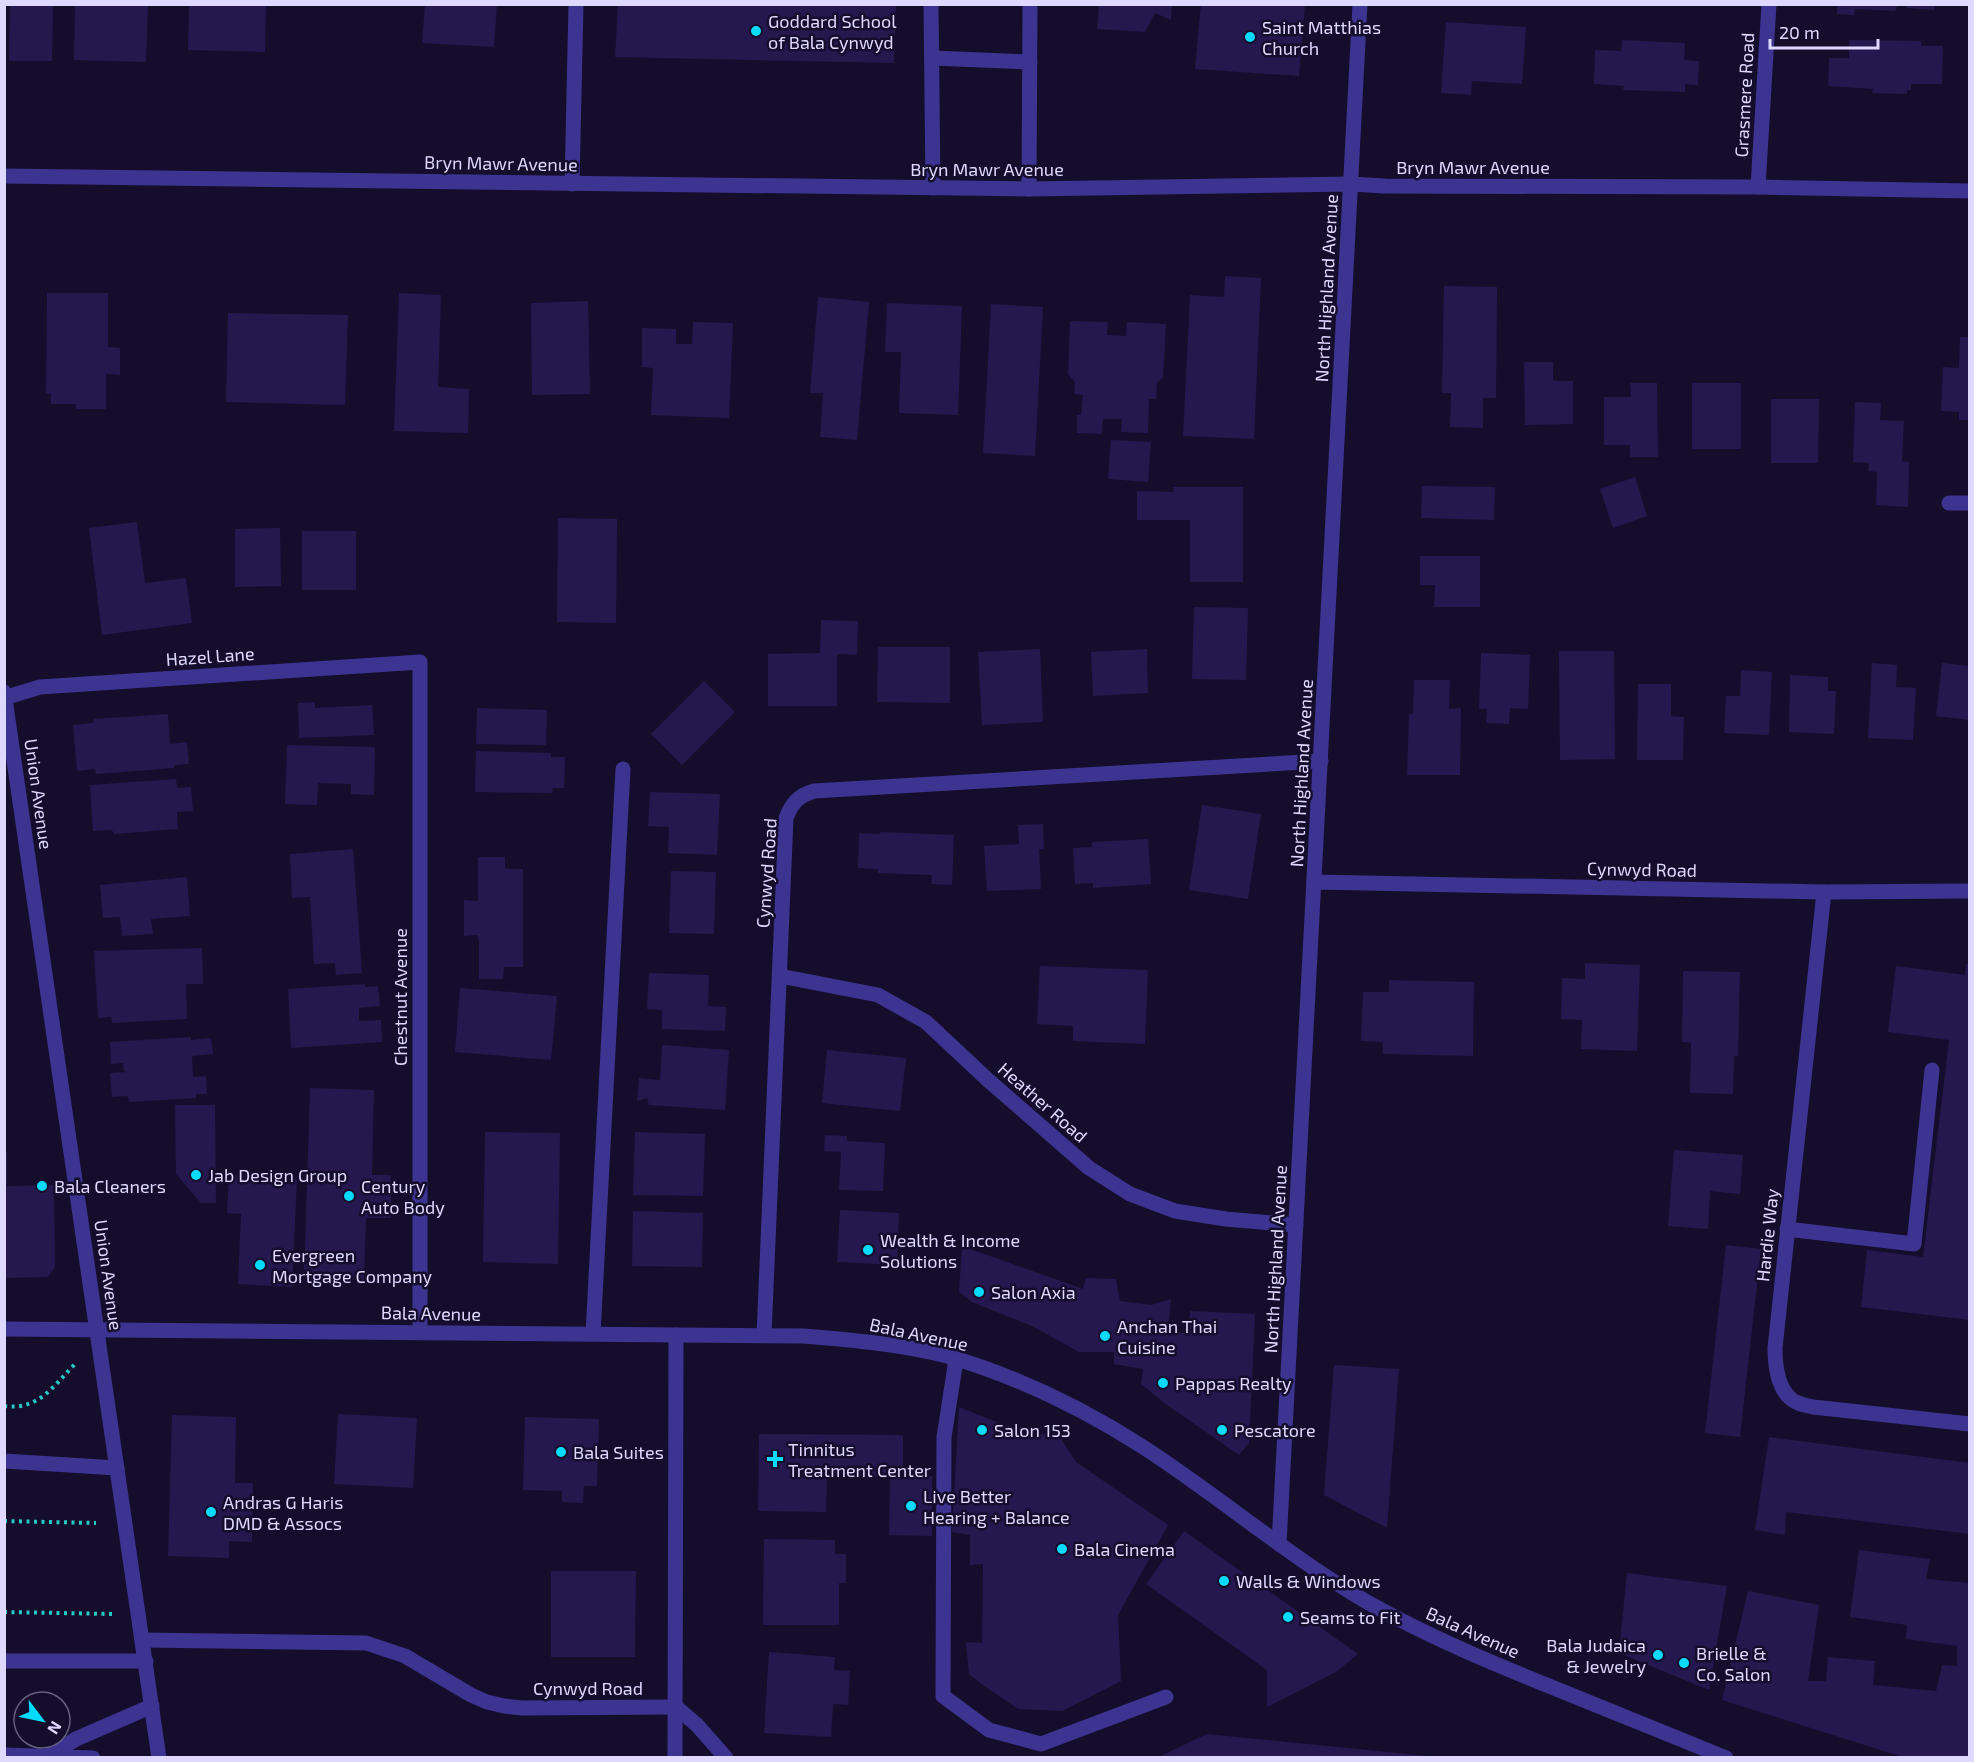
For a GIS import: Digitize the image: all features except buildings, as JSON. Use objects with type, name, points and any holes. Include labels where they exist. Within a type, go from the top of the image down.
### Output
[{"type":"street","points":[[572,184],[576,4]]},
{"type":"street","points":[[931,4],[933,188]]},
{"type":"street","points":[[1029,189],[1030,4]]},
{"type":"street","name":"North Highland Avenue","points":[[1280,1544],[1360,4]]},
{"type":"street","name":"Grasmere Road","points":[[1758,187],[1769,4]]},
{"type":"street","points":[[932,58],[1030,62]]},
{"type":"street","name":"Bryn Mawr Avenue","points":[[4,176],[1029,189],[1351,184],[1970,191]]},
{"type":"street","points":[[1950,503],[1970,503]]},
{"type":"street","name":"Hazel Lane","points":[[5,698],[40,687],[420,662]]},
{"type":"street","name":"Chestnut Avenue","points":[[420,662],[420,1332]]},
{"type":"street","name":"Union Avenue","points":[[4,692],[159,1758]]},
{"type":"street","name":"Cynwyd Road","points":[[764,1335],[786,818],[796,800],[814,791],[1321,761]]},
{"type":"street","points":[[593,1334],[623,769]]},
{"type":"street","name":"Cynwyd Road","points":[[1314,882],[1824,892],[1970,891]]},
{"type":"street","name":"Hardie Way","points":[[1824,892],[1787,1229],[1775,1362],[1781,1385],[1791,1399],[1813,1407],[1970,1424]]},
{"type":"street","name":"Heather Road","points":[[780,976],[878,995],[926,1022],[988,1080],[1089,1168],[1130,1194],[1175,1211],[1226,1219],[1296,1225]]},
{"type":"street","points":[[1787,1229],[1914,1244],[1932,1070]]},
{"type":"street","name":"Bala Avenue","points":[[4,1329],[764,1335],[804,1336],[902,1346],[956,1360],[1032,1387],[1111,1427],[1367,1601],[1448,1644],[1726,1758]]},
{"type":"street","points":[[675,1758],[676,1335]]},
{"type":"street","points":[[956,1360],[944,1437],[943,1696],[989,1730],[1041,1744],[1166,1697]]},
{"type":"street","points":[[4,1461],[117,1468]]},
{"type":"street","name":"Cynwyd Road","points":[[142,1640],[366,1643],[405,1656],[471,1695],[504,1706],[522,1708],[676,1707]]},
{"type":"street","points":[[4,1661],[146,1661]]},
{"type":"street","points":[[50,1755],[76,1739],[152,1706]]},
{"type":"street","points":[[676,1707],[697,1725],[726,1758]]},
{"type":"street","points":[[4,1755],[93,1758]]},
{"type":"path","points":[[4,1406],[20,1407],[37,1401],[76,1363]]},
{"type":"path","points":[[4,1521],[96,1523]]},
{"type":"path","points":[[4,1612],[115,1614]]},
{"type":"place","name":"Goddard School of Bala Cynwyd","points":[[756,31]]},
{"type":"place","name":"Saint Matthias Church","points":[[1250,37]]},
{"type":"place","name":"Jab Design Group","points":[[196,1175]]},
{"type":"place","name":"Bala Cleaners","points":[[42,1186]]},
{"type":"place","name":"Century Auto Body","points":[[349,1196]]},
{"type":"place","name":"Wealth & Income Solutions","points":[[868,1250]]},
{"type":"place","name":"Evergreen Mortgage Company","points":[[260,1265]]},
{"type":"place","name":"Salon Axia","points":[[979,1292]]},
{"type":"place","name":"Anchan Thai Cuisine","points":[[1105,1336]]},
{"type":"place","name":"Pappas Realty","points":[[1163,1383]]},
{"type":"place","name":"Salon 153","points":[[982,1430]]},
{"type":"place","name":"Pescatore","points":[[1222,1430]]},
{"type":"place","name":"Bala Suites","points":[[561,1452]]},
{"type":"place","name":"Tinnitus Treatment Center","points":[[775,1459]]},
{"type":"place","name":"Live Better Hearing + Balance","points":[[911,1506]]},
{"type":"place","name":"Andras G Haris DMD & Assocs","points":[[211,1512]]},
{"type":"place","name":"Bala Cinema","points":[[1062,1549]]},
{"type":"place","name":"Walls & Windows","points":[[1224,1581]]},
{"type":"place","name":"Seams to Fit","points":[[1288,1617]]},
{"type":"place","name":"Bala Judaica & Jewelry","points":[[1658,1655]]},
{"type":"place","name":"Brielle & Co. Salon","points":[[1684,1663]]}]
